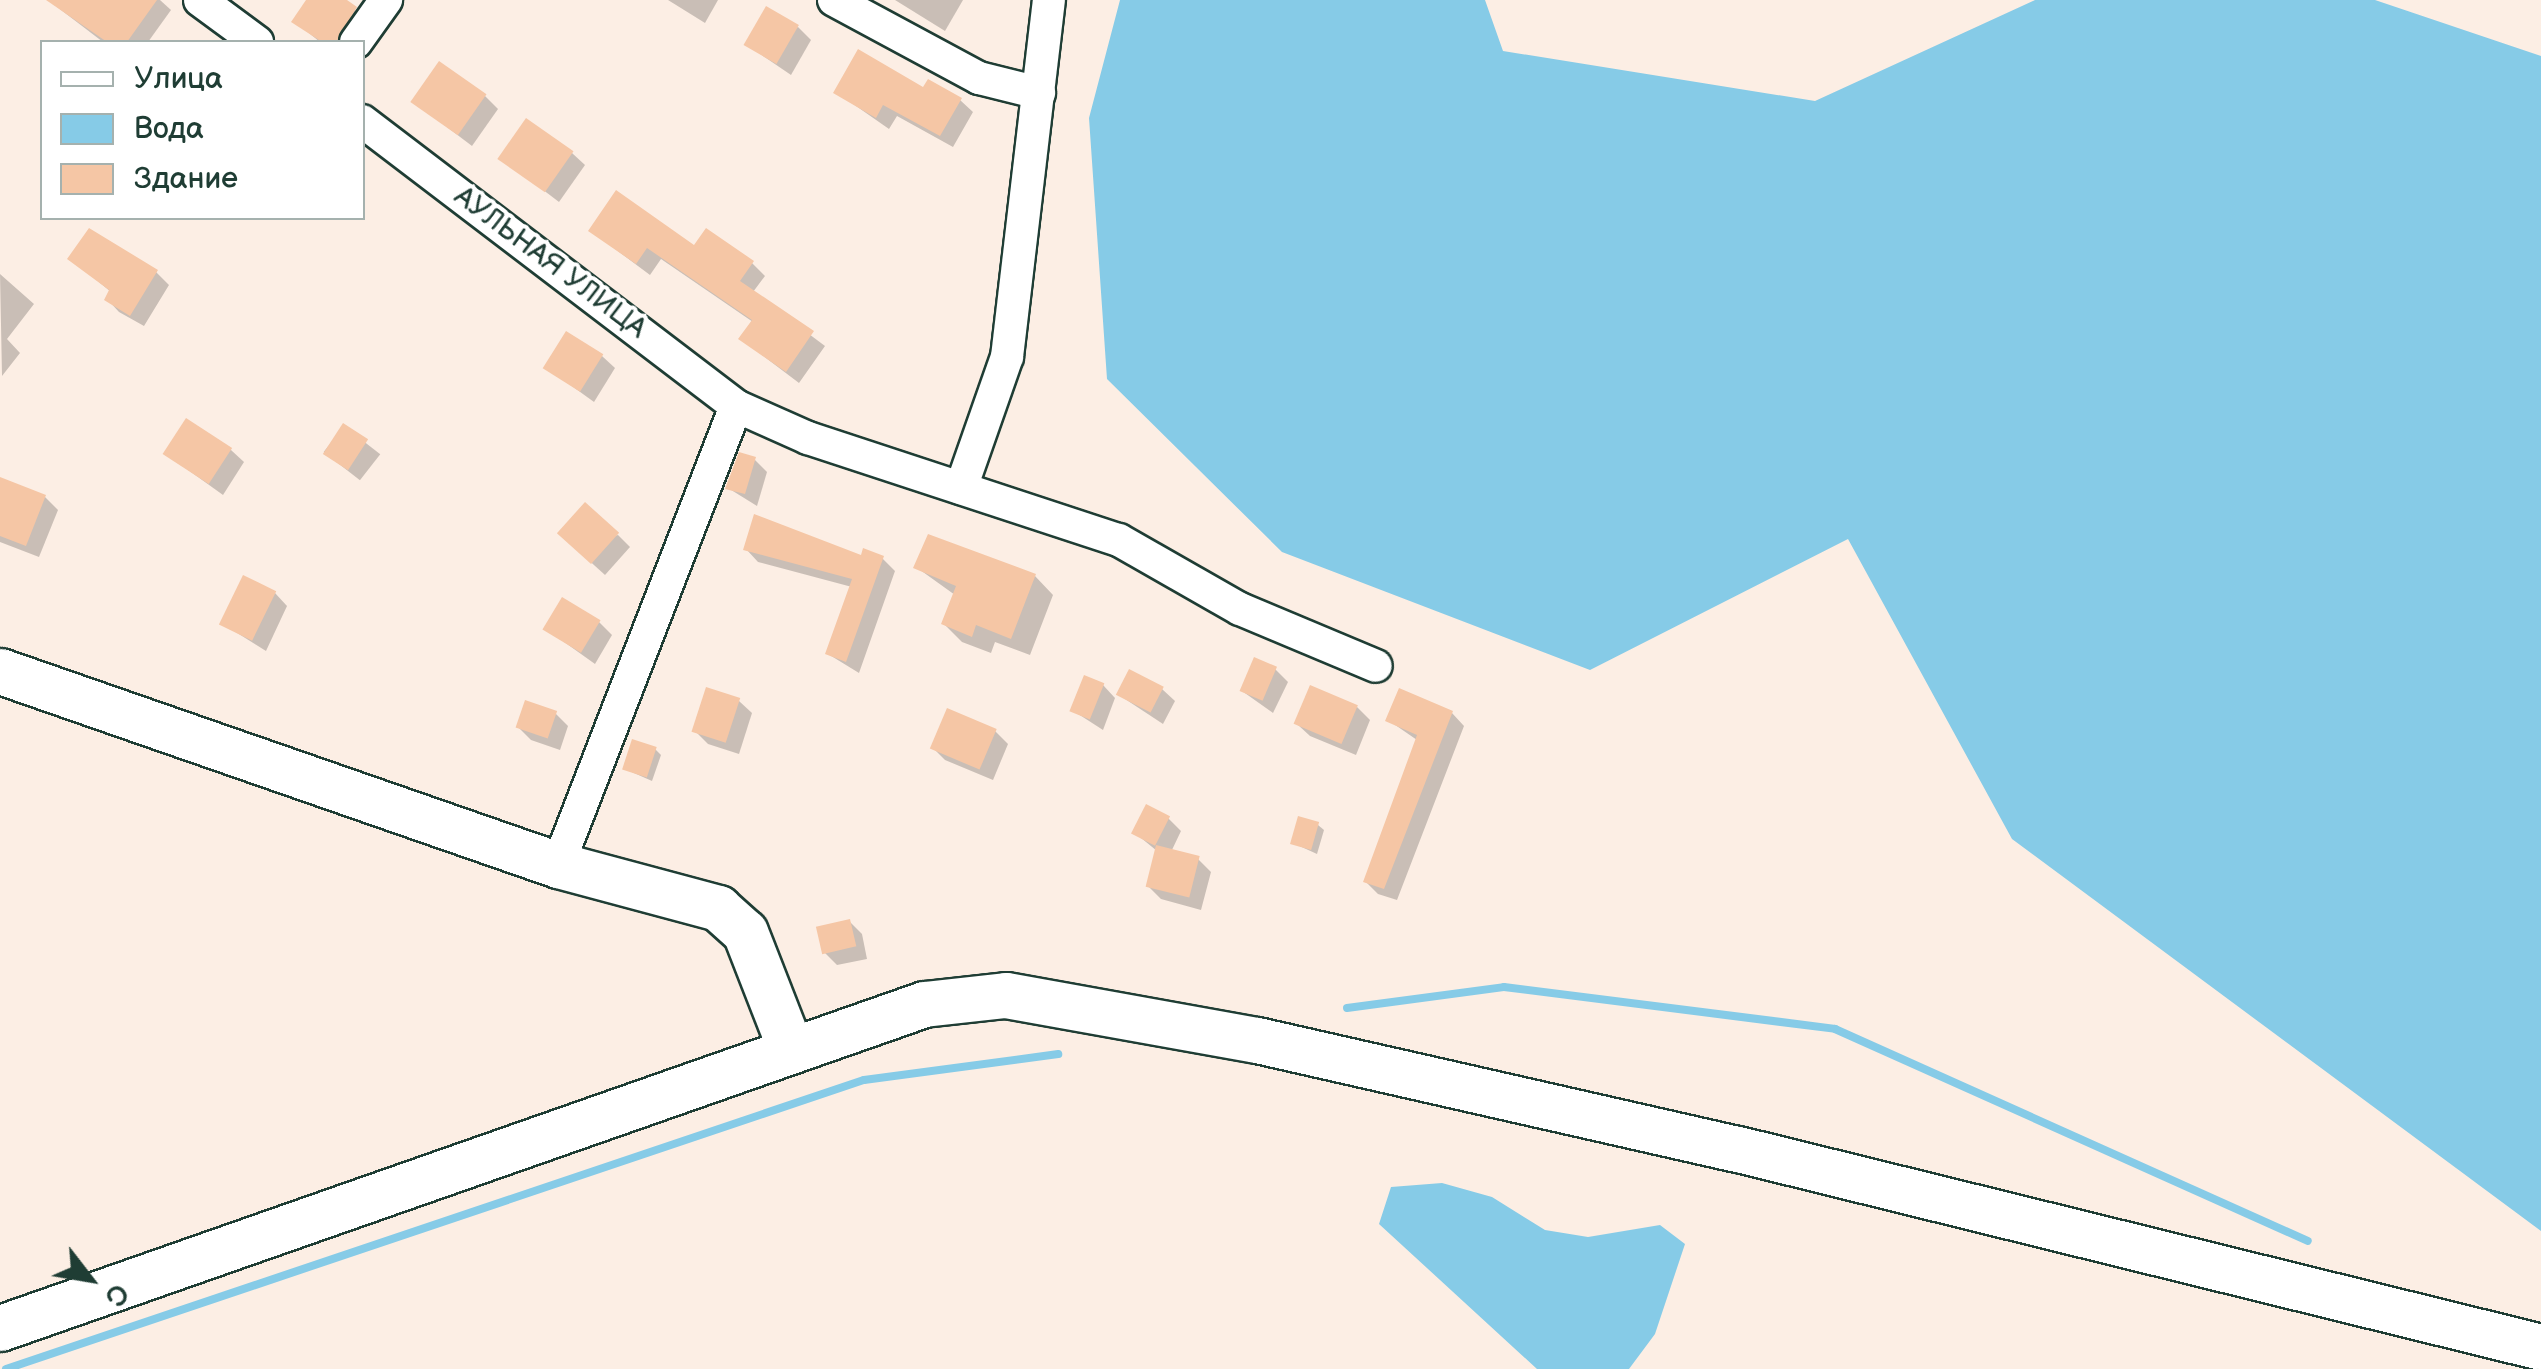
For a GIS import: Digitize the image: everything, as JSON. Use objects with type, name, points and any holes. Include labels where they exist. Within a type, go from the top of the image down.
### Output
[{"type":"main road","points":[[0,670],[558,865],[695,899],[734,919],[792,1050]]},
{"type":"main road","points":[[0,1328],[924,1004],[1006,995],[1060,1001],[1738,1149],[2541,1347]]},
{"type":"street","points":[[200,0],[254,40]]},
{"type":"street","points":[[357,40],[386,0]]},
{"type":"street","points":[[834,0],[979,78],[1038,92]]},
{"type":"street","points":[[960,488],[1007,357],[1049,0]]},
{"type":"street","name":"АУЛЬНАЯ УЛИЦА","points":[[365,123],[736,406],[808,438],[1119,540],[1240,609],[1376,666]]},
{"type":"street","points":[[558,865],[736,406]]},
{"type":"water","points":[[1120,0],[1485,0],[1503,51],[1815,101],[2035,0],[2375,0],[2541,56],[2541,1231],[2012,839],[1848,539],[1590,670],[1282,552],[1107,379],[1089,118]]},
{"type":"water","points":[[1442,1183],[1492,1197],[1545,1230],[1588,1237],[1660,1225],[1685,1244],[1655,1334],[1629,1369],[1537,1369],[1379,1224],[1391,1187]]},
{"type":"building","points":[[46,0],[157,0],[128,40],[104,40]]},
{"type":"building","points":[[306,0],[347,0],[357,7],[337,40],[319,40],[291,22]]},
{"type":"building","points":[[766,6],[799,25],[776,64],[744,45]]},
{"type":"building","points":[[858,49],[923,87],[928,79],[962,98],[940,136],[883,105],[876,118],[833,93]]},
{"type":"building","points":[[439,61],[487,94],[458,135],[410,102]]},
{"type":"building","points":[[526,118],[574,151],[545,192],[497,159]]},
{"type":"building","points":[[616,190],[694,245],[706,228],[754,261],[740,281],[814,331],[786,372],[738,339],[752,320],[647,248],[636,264],[588,231]]},
{"type":"building","points":[[89,228],[158,270],[130,316],[104,300],[109,290],[67,259]]},
{"type":"building","points":[[566,331],[603,354],[580,392],[543,368]]},
{"type":"building","points":[[186,418],[232,448],[209,484],[163,454]]},
{"type":"building","points":[[343,423],[368,439],[348,470],[323,454]]},
{"type":"building","points":[[739,452],[756,457],[745,494],[725,489]]},
{"type":"building","points":[[0,477],[46,495],[26,546],[0,536]]},
{"type":"building","points":[[585,502],[619,533],[591,564],[557,533]]},
{"type":"building","points":[[754,514],[861,555],[863,548],[884,556],[846,662],[825,654],[852,579],[743,550]]},
{"type":"building","points":[[928,534],[1036,574],[1011,639],[976,625],[972,637],[941,624],[956,586],[913,568]]},
{"type":"building","points":[[243,575],[276,591],[252,641],[219,624]]},
{"type":"building","points":[[562,597],[601,620],[581,653],[542,630]]},
{"type":"building","points":[[1254,657],[1277,667],[1263,701],[1240,691]]},
{"type":"building","points":[[1129,669],[1164,687],[1151,713],[1116,695]]},
{"type":"building","points":[[1084,675],[1104,683],[1090,719],[1069,711]]},
{"type":"building","points":[[1310,685],[1358,705],[1341,744],[1294,724]]},
{"type":"building","points":[[706,687],[740,698],[726,743],[691,732]]},
{"type":"building","points":[[1399,688],[1453,711],[1384,889],[1363,882],[1417,735],[1385,721]]},
{"type":"building","points":[[525,700],[557,711],[548,738],[516,727]]},
{"type":"building","points":[[947,708],[997,729],[980,770],[930,749]]},
{"type":"building","points":[[632,739],[657,747],[647,777],[622,769]]},
{"type":"building","points":[[1146,804],[1170,816],[1155,846],[1131,833]]},
{"type":"building","points":[[1298,816],[1319,822],[1311,850],[1290,844]]},
{"type":"building","points":[[1156,845],[1200,856],[1189,898],[1146,887]]},
{"type":"building","points":[[850,919],[856,946],[822,954],[816,927]]},
{"type":"waterway","points":[[1347,1008],[1504,987],[1835,1029],[2308,1241]]},
{"type":"waterway","points":[[6,1369],[864,1080],[1058,1054]]}]
